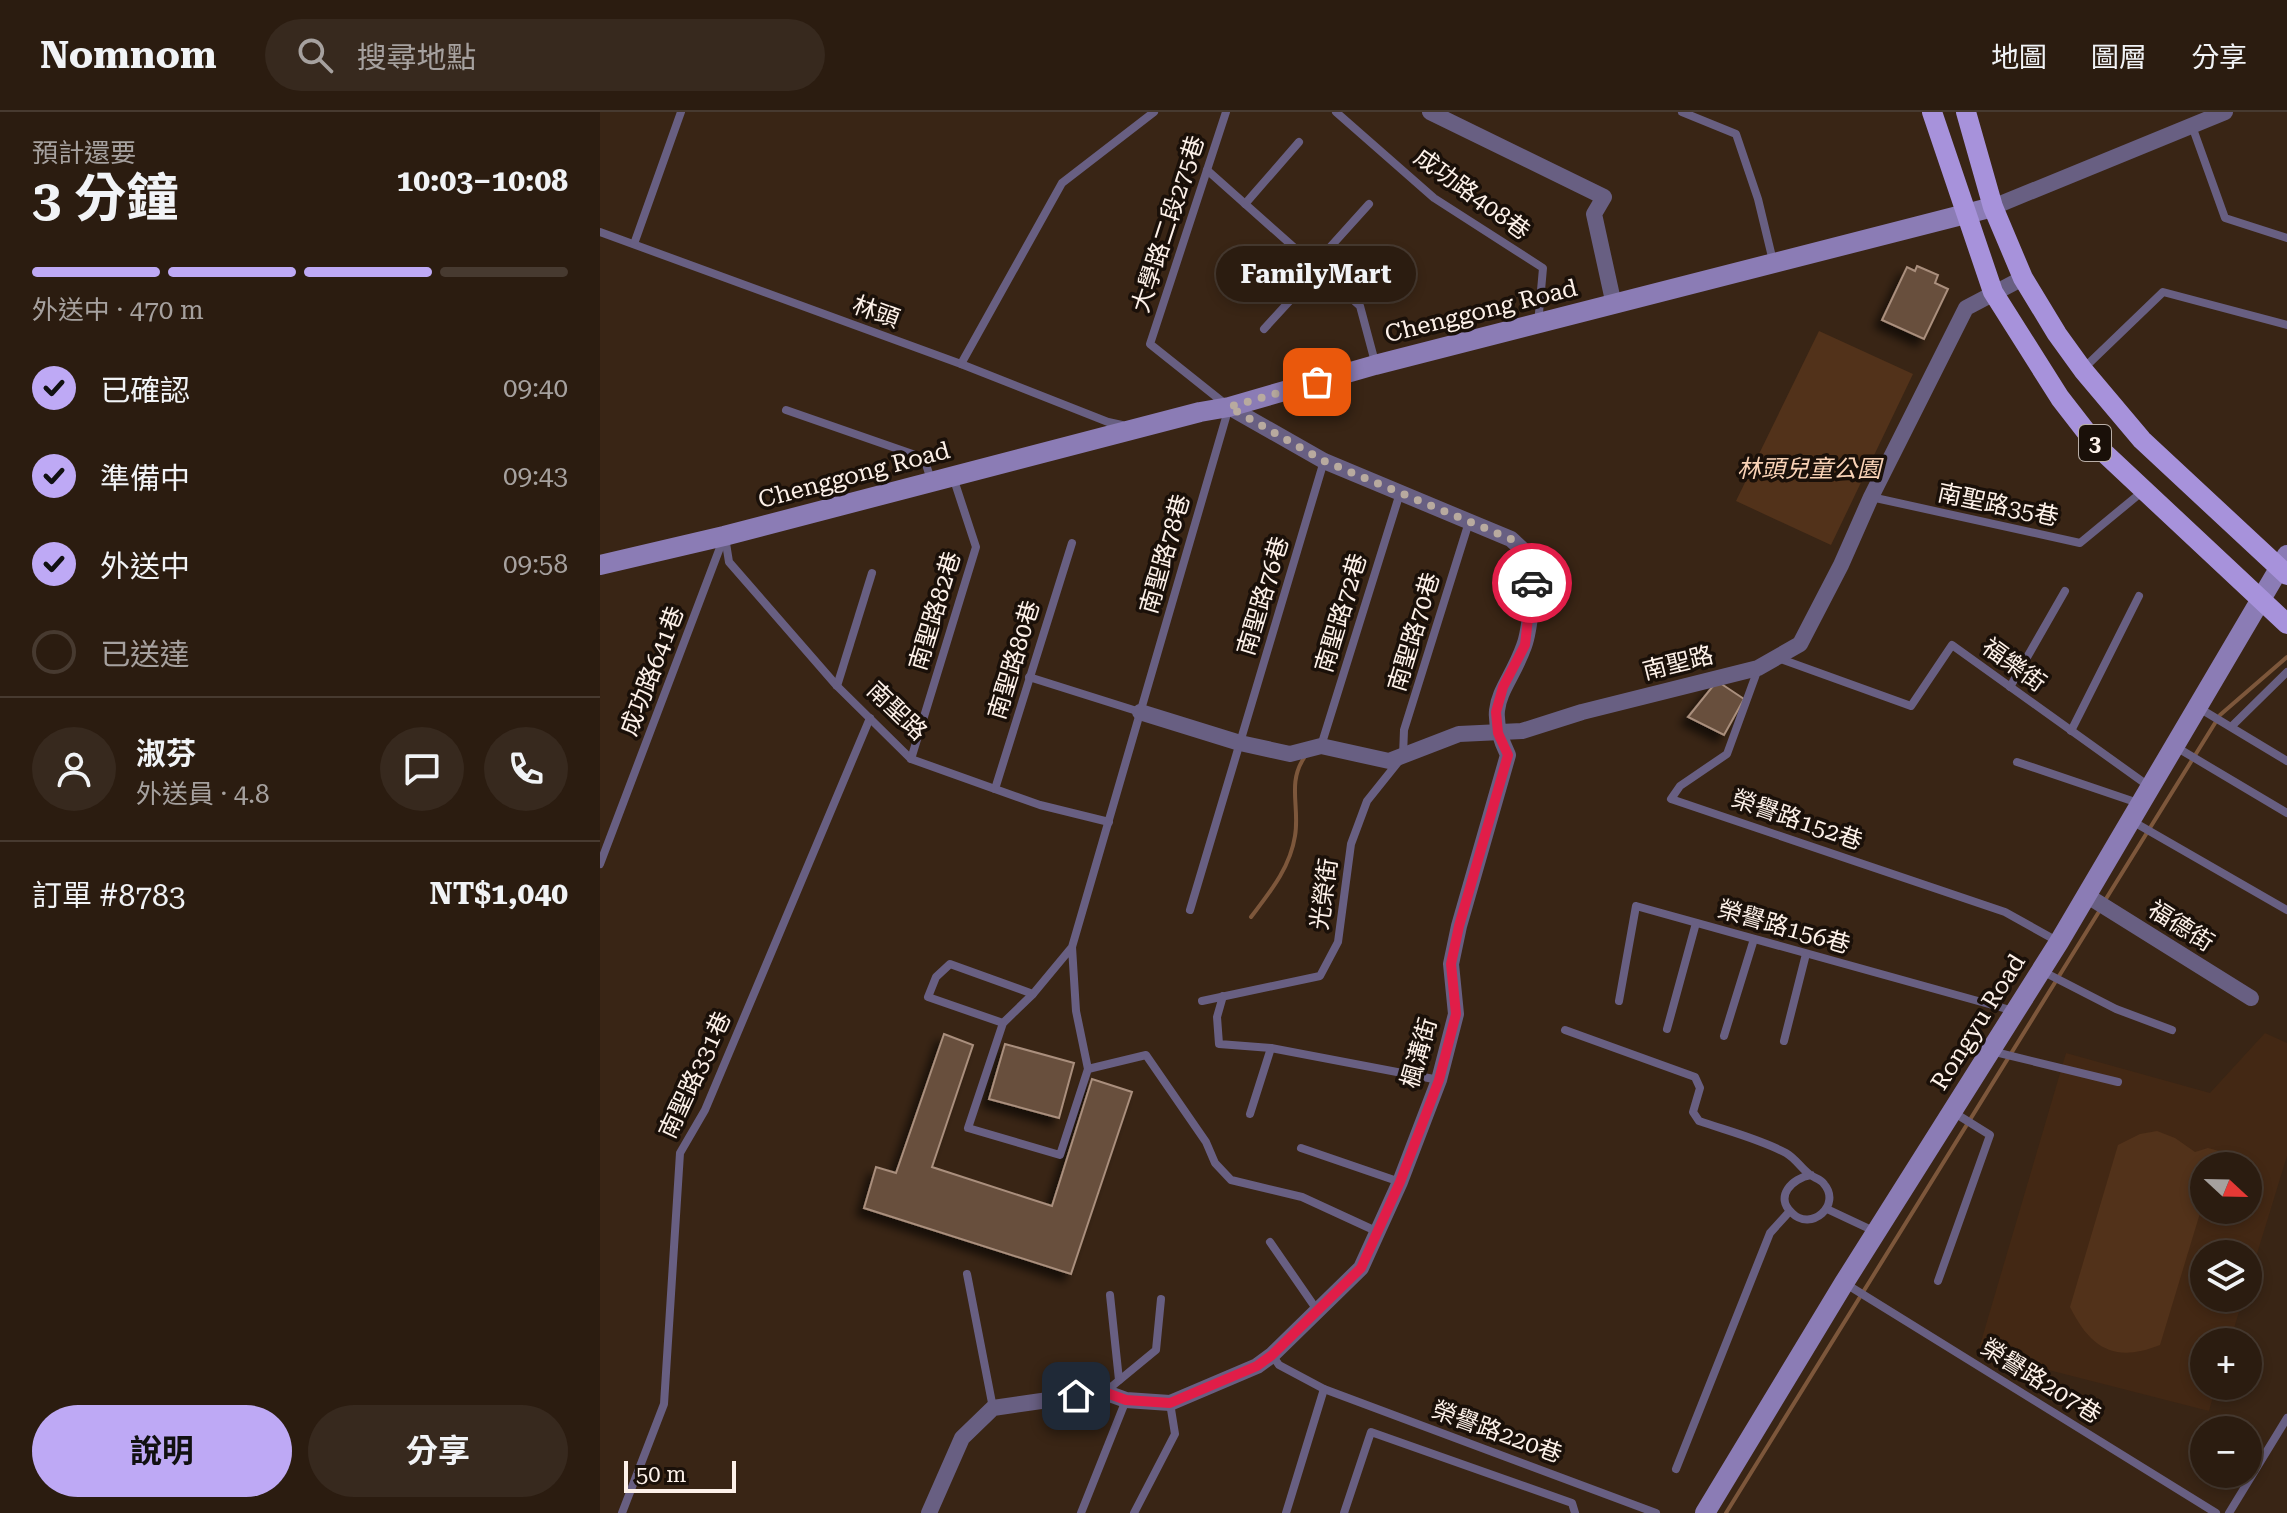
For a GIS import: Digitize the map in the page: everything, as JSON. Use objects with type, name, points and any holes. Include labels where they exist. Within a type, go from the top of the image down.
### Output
[{"type":"main road","name":"3","points":[[1932,112],[1993,292],[2060,398],[2098,447],[2287,624]]},
{"type":"main road","name":"3","points":[[1966,112],[1993,207],[2023,278],[2083,370],[2142,440],[2284,566]]},
{"type":"main road","name":"Chenggong Road","points":[[600,565],[1229,407],[1375,365],[1993,207]]},
{"type":"main road","name":"Rongyu Road","points":[[1705,1513],[1844,1283],[2059,942],[2199,708],[2259,600],[2284,566]]},
{"type":"street","points":[[1430,112],[1604,197],[1594,214],[1614,305]]},
{"type":"street","name":"Chenggong Road","points":[[1993,207],[2225,112]]},
{"type":"street","name":"南聖路","points":[[1140,712],[1240,743],[1290,754],[1321,746],[1389,761],[1459,734],[1522,731],[1582,712],[1758,668],[1800,644],[1966,308],[2023,278]]},
{"type":"street","name":"楓溝街","points":[[993,1408],[1104,1392],[1126,1400],[1170,1403],[1257,1366],[1272,1355],[1361,1268],[1400,1182],[1439,1080],[1456,1014],[1451,964],[1508,755],[1498,733],[1496,712],[1503,687],[1525,645],[1534,571],[1531,559],[1511,539],[1324,461],[1229,407]]},
{"type":"street","name":"福德街","points":[[2086,895],[2251,998]]},
{"type":"street","points":[[929,1513],[962,1438],[993,1408]]},
{"type":"lane","points":[[634,244],[681,112]]},
{"type":"lane","points":[[961,364],[1062,183],[1154,112]]},
{"type":"lane","name":"大學路二段275巷","points":[[1226,112],[1150,344],[1229,407]]},
{"type":"lane","name":"成功路408巷","points":[[1336,112],[1434,198],[1543,268],[1538,325]]},
{"type":"lane","points":[[1682,112],[1736,134],[1758,199],[1773,261]]},
{"type":"lane","points":[[2192,126],[2225,218],[2287,238]]},
{"type":"lane","points":[[1245,204],[1299,142]]},
{"type":"lane","points":[[1207,170],[1360,306],[1375,365]]},
{"type":"lane","points":[[1264,329],[1369,204]]},
{"type":"lane","name":"林頭","points":[[600,232],[961,364],[1108,422],[1139,429]]},
{"type":"lane","points":[[2083,370],[2163,292],[2287,325]]},
{"type":"lane","name":"南聖路78巷","points":[[1072,947],[1229,407]]},
{"type":"lane","points":[[786,410],[924,458],[931,481]]},
{"type":"lane","name":"南聖路76巷","points":[[1190,910],[1324,461]]},
{"type":"lane","name":"南聖路82巷","points":[[911,759],[976,547],[952,475]]},
{"type":"lane","name":"南聖路35巷","points":[[1871,497],[2080,543],[2145,489]]},
{"type":"lane","name":"南聖路72巷","points":[[1321,746],[1400,492]]},
{"type":"lane","name":"南聖路70巷","points":[[1403,756],[1404,730],[1469,521]]},
{"type":"lane","name":"南聖路","points":[[724,536],[729,562],[837,686],[911,759],[1040,805],[1109,822]]},
{"type":"lane","name":"成功路641巷","points":[[600,864],[724,536]]},
{"type":"lane","name":"南聖路80巷","points":[[995,789],[1072,543]]},
{"type":"lane","points":[[837,686],[872,573]]},
{"type":"lane","points":[[2010,687],[2065,591]]},
{"type":"lane","points":[[2071,731],[2139,596]]},
{"type":"lane","name":"福樂街","points":[[1777,657],[1911,706],[1952,645],[2071,731],[2142,804]]},
{"type":"lane","name":"榮譽路152巷","points":[[1758,668],[1727,754],[1680,786],[1671,799],[2005,912],[2059,942]]},
{"type":"lane","points":[[2232,726],[2287,672]]},
{"type":"lane","points":[[1029,677],[1140,712]]},
{"type":"lane","points":[[2199,708],[2287,761]]},
{"type":"lane","name":"南聖路331巷","points":[[622,1513],[664,1404],[680,1153],[705,1110],[870,718]]},
{"type":"lane","points":[[2176,746],[2287,813]]},
{"type":"lane","name":"光榮街","points":[[1202,1001],[1320,976],[1338,942],[1351,844],[1367,801],[1403,756]]},
{"type":"lane","points":[[2017,762],[2142,804],[2287,910]]},
{"type":"lane","name":"榮譽路156巷","points":[[1619,1001],[1636,906],[2015,1012]]},
{"type":"lane","points":[[1667,1029],[1696,923]]},
{"type":"lane","points":[[1724,1036],[1754,939]]},
{"type":"lane","points":[[1072,947],[1076,1011],[1088,1069],[1060,1155],[968,1128],[1003,1023],[1033,994],[1072,947]]},
{"type":"lane","points":[[1784,1041],[1806,954]]},
{"type":"lane","points":[[1003,1023],[928,997],[936,977],[950,964],[1033,994]]},
{"type":"lane","points":[[2041,971],[2116,1009],[2172,1030]]},
{"type":"lane","points":[[1223,996],[1217,1017],[1219,1044],[1271,1048],[1439,1080]]},
{"type":"lane","points":[[1565,1030],[1695,1077],[1700,1088],[1693,1112],[1699,1121],[1789,1154],[1811,1175],[1824,1182],[1830,1195],[1827,1209],[1816,1219],[1802,1220],[1789,1212],[1785,1199],[1788,1187],[1797,1177],[1811,1175]]},
{"type":"lane","points":[[1250,1114],[1271,1048]]},
{"type":"lane","points":[[1990,1050],[2118,1082]]},
{"type":"lane","points":[[1088,1069],[1146,1055],[1206,1142],[1215,1163],[1231,1180],[1302,1197],[1379,1232]]},
{"type":"lane","points":[[1938,1281],[1990,1135],[1953,1111]]},
{"type":"lane","points":[[1301,1148],[1400,1182]]},
{"type":"lane","points":[[1827,1209],[1876,1232]]},
{"type":"lane","points":[[1676,1469],[1770,1233],[1789,1212]]},
{"type":"lane","points":[[1270,1242],[1317,1310]]},
{"type":"lane","points":[[967,1274],[993,1408]]},
{"type":"lane","name":"榮譽路207巷","points":[[1844,1283],[2216,1513]]},
{"type":"lane","points":[[1110,1295],[1119,1380]]},
{"type":"lane","points":[[1104,1392],[1156,1350],[1161,1299]]},
{"type":"lane","name":"榮譽路220巷","points":[[1272,1355],[1279,1365],[1324,1389],[1656,1513]]},
{"type":"lane","points":[[1286,1513],[1324,1389]]},
{"type":"lane","points":[[1081,1513],[1126,1400]]},
{"type":"lane","points":[[1134,1513],[1175,1434],[1170,1403]]},
{"type":"lane","points":[[2229,1513],[2287,1418]]},
{"type":"lane","points":[[1344,1513],[1371,1432],[1572,1503],[1575,1513]]},
{"type":"shaded area","points":[[2265,1033],[2287,1043],[2287,1156],[2261,1240],[2190,1240],[2190,1312],[2239,1312],[2234,1328],[2190,1328],[2190,1400],[2212,1400],[2209,1411],[1978,1352],[2066,1053],[2210,1093]]},
{"type":"green space","name":"林頭兒童公園","points":[[1819,331],[1913,374],[1831,545],[1736,501]]},
{"type":"green space","points":[[2157,1131],[2175,1138],[2195,1152],[2190,1152],[2190,1224],[2197,1224],[2160,1345],[2130,1353],[2117,1352],[2096,1342],[2070,1307],[2118,1145],[2140,1134]]},
{"type":"green space","points":[[2208,1148],[2219,1152],[2195,1152]]},
{"type":"building","points":[[1917,266],[1938,275],[1935,283],[1948,289],[1924,339],[1882,320],[1907,267],[1915,271]]},
{"type":"building","points":[[1717,681],[1744,699],[1724,735],[1688,717]]},
{"type":"building","points":[[944,1034],[973,1045],[932,1167],[1052,1206],[1092,1079],[1132,1092],[1071,1274],[864,1208],[876,1167],[896,1173]]},
{"type":"building","points":[[1005,1044],[1074,1063],[1059,1118],[989,1099]]},
{"type":"waterway","points":[[2104,902],[2220,715],[2287,657]]},
{"type":"waterway","points":[[1251,917],[1289,859],[1296,826],[1296,777],[1304,758]]},
{"type":"waterway","points":[[1726,1513],[2100,910]]},
{"type":"way so far","points":[[1317,382],[1229,407],[1324,461],[1511,539],[1531,559],[1534,571],[1532,583]]},
{"type":"place","name":"FamilyMart","points":[[1317,382]]},
{"type":"route","points":[[1076,1396],[1104,1392],[1126,1400],[1170,1403],[1257,1366],[1361,1268],[1400,1182],[1439,1080],[1456,1014],[1451,964],[1508,755],[1498,733],[1496,712],[1503,687],[1525,645],[1532,583]]}]
